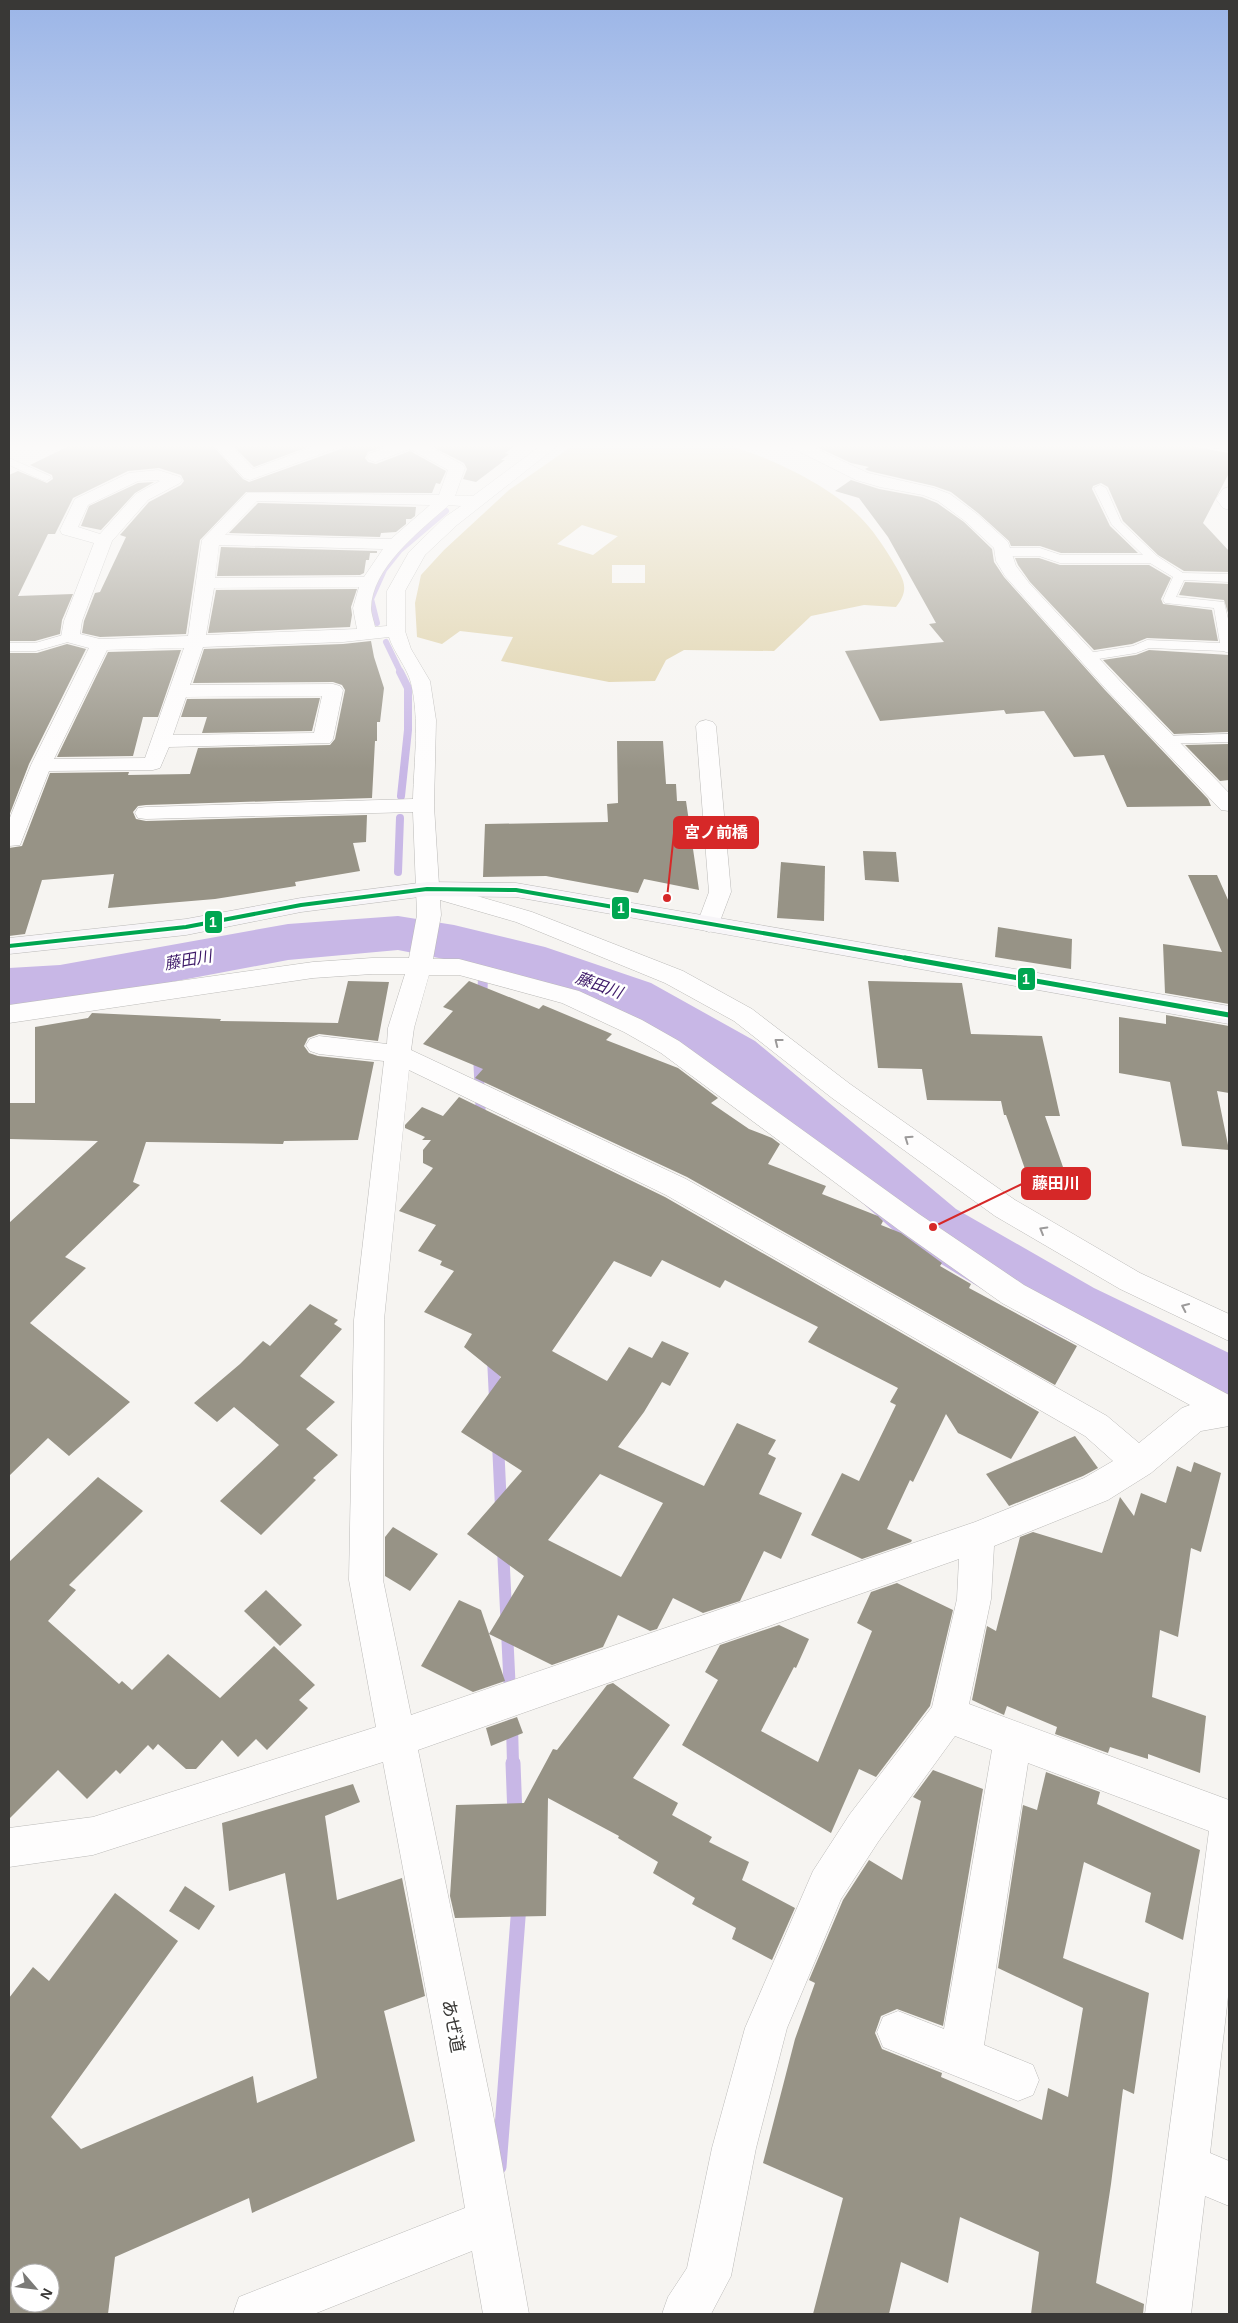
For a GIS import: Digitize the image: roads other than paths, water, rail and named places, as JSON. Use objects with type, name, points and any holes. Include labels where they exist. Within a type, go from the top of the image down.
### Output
[{"type":"street","points":[[99,552],[73,621],[70,637],[100,645],[367,634],[396,631],[396,591],[418,552]]},
{"type":"street","points":[[41,765],[153,764],[196,642],[210,552]]},
{"type":"street","points":[[367,634],[362,608],[369,582],[389,552]]},
{"type":"street","points":[[1005,552],[1004,562],[1086,657],[1164,740],[1229,805]]},
{"type":"street","points":[[206,583],[369,582]]},
{"type":"street","name":"あぜ道","points":[[396,631],[402,648],[420,681],[426,720],[423,806],[429,915],[419,965],[401,1028],[369,1320],[366,1580],[470,2108],[506,2314]]},
{"type":"street","points":[[12,840],[41,765],[100,645]]},
{"type":"street","points":[[162,741],[323,739],[333,690],[180,691]]},
{"type":"street","points":[[706,726],[720,892],[709,924]]},
{"type":"street","points":[[146,813],[395,805],[423,806]]},
{"type":"street","points":[[427,889],[524,917],[674,977],[743,1015],[842,1091],[1005,1208],[1130,1281],[1229,1328]]},
{"type":"street","points":[[9,946],[186,927],[301,905],[427,889],[516,890],[1229,1015]]},
{"type":"street","points":[[9,1014],[313,970],[372,966],[419,965],[459,967],[506,978],[570,997],[633,1026],[670,1047],[909,1222],[1013,1294],[1229,1411]]},
{"type":"street","points":[[319,1045],[398,1054],[676,1187],[1096,1426],[1139,1463]]},
{"type":"street","points":[[9,1848],[93,1836],[396,1739],[978,1537],[1096,1489],[1139,1463],[1193,1418],[1229,1411]]},
{"type":"street","points":[[685,2314],[708,2276],[734,2148],[766,2028],[827,1885],[864,1828],[948,1715],[974,1599],[978,1537]]},
{"type":"street","points":[[948,1715],[1229,1819]]},
{"type":"street","points":[[960,2057],[1013,1739]]},
{"type":"street","points":[[1168,2314],[1229,1824]]},
{"type":"street","points":[[898,2032],[1018,2080]]},
{"type":"street","points":[[1186,2165],[1229,2184]]},
{"type":"street","points":[[256,2314],[490,2221]]},
{"type":"lane","points":[[1041,552],[1060,559],[1153,558]]},
{"type":"lane","points":[[1147,552],[1180,576],[1229,578]]},
{"type":"lane","points":[[1086,657],[1136,649],[1147,644],[1228,648],[1220,605],[1169,600],[1180,576]]},
{"type":"lane","points":[[9,647],[36,647],[70,637]]},
{"type":"lane","points":[[1164,740],[1229,738]]},
{"type":"waterway","points":[[377,623],[371,599],[384,570],[398,552]]},
{"type":"waterway","points":[[386,642],[401,673]]},
{"type":"waterway","points":[[400,672],[408,688],[408,730],[401,796]]},
{"type":"waterway","points":[[398,872],[400,818]]},
{"type":"waterway","name":"藤田川","points":[[9,987],[60,984],[288,942],[398,933],[454,943],[545,965],[631,996],[734,1056],[933,1227],[1070,1308],[1229,1386]]},
{"type":"waterway","name":"藤田川","points":[[484,950],[484,958]]},
{"type":"waterway","points":[[482,999],[484,958]]},
{"type":"waterway","points":[[478,1054],[481,1119]]},
{"type":"waterway","points":[[493,1358],[495,1399]]},
{"type":"waterway","points":[[498,1443],[501,1508]]},
{"type":"waterway","points":[[503,1548],[510,1693]]},
{"type":"waterway","points":[[512,1725],[513,1764]]},
{"type":"waterway","points":[[513,1763],[515,1816]]},
{"type":"waterway","points":[[499,2167],[519,1905]]},
{"type":"place","name":"宮ノ前橋","points":[[667,898]]},
{"type":"place","name":"藤田川","points":[[933,1227]]}]
